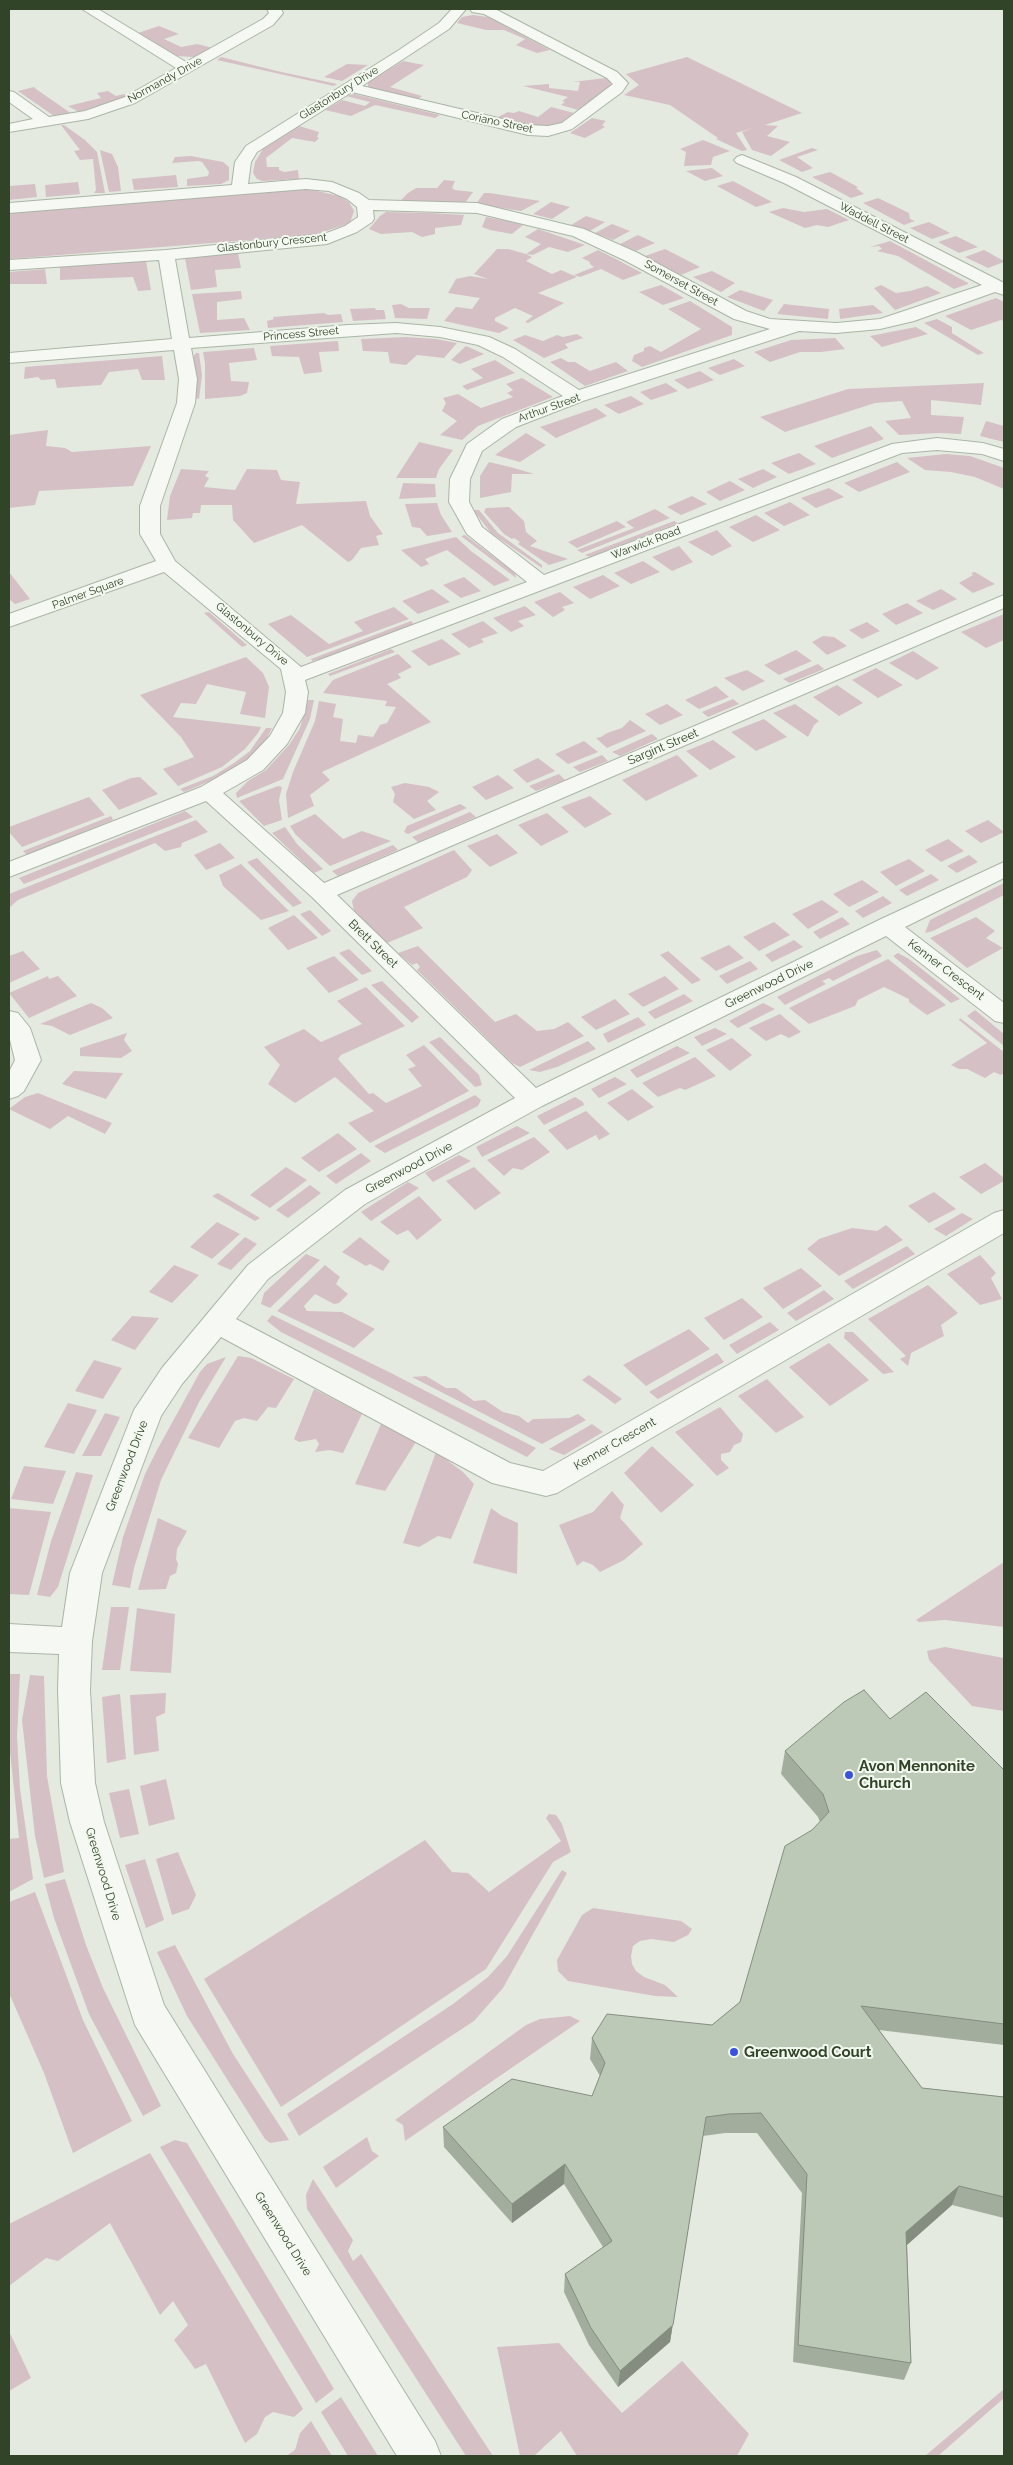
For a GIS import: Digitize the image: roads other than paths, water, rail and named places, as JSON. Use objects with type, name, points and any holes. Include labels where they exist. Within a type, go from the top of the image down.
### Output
[{"type":"street","points":[[89,9],[187,69]]},
{"type":"street","name":"Normandy Drive","points":[[9,128],[88,115],[130,100],[268,22],[276,14],[274,9]]},
{"type":"street","name":"Glastonbury Drive","points":[[239,189],[243,162],[251,148],[444,26],[459,9]]},
{"type":"street","name":"Coriano Street","points":[[348,87],[528,130],[548,131],[567,126],[617,89],[621,83],[612,75],[487,10],[477,9]]},
{"type":"street","points":[[9,95],[48,122]]},
{"type":"street","name":"Waddell Street","points":[[742,160],[790,180],[1001,288]]},
{"type":"street","points":[[9,208],[306,184],[332,187],[353,196],[365,205]]},
{"type":"street","name":"Somerset Street","points":[[365,205],[477,208],[578,232],[632,256],[740,315],[769,324],[836,328],[880,324],[1001,288]]},
{"type":"street","name":"Glastonbury Crescent","points":[[9,265],[166,255],[327,239],[351,229],[366,219],[365,205]]},
{"type":"street","name":"Glastonbury Drive","points":[[9,870],[209,792],[255,765],[279,739],[294,713],[297,692],[292,667],[167,564],[150,534],[150,506],[186,403],[188,379],[166,255]]},
{"type":"street","name":"Arthur Street","points":[[541,583],[474,530],[458,502],[460,478],[474,448],[509,423],[577,397],[795,327]]},
{"type":"street","name":"Princess Street","points":[[9,358],[348,330],[396,328],[440,332],[483,341],[509,354],[577,397]]},
{"type":"street","name":"Warwick Road","points":[[294,677],[900,448],[937,444],[983,449],[1004,455]]},
{"type":"street","name":"Palmer Square","points":[[9,622],[167,564]]},
{"type":"street","name":"Sargint Street","points":[[321,893],[1004,601]]},
{"type":"street","name":"Brett Street","points":[[209,792],[321,893],[534,1100]]},
{"type":"street","name":"Greenwood Drive","points":[[420,2456],[148,2013],[87,1822],[78,1783],[74,1690],[76,1641],[86,1573],[142,1425],[149,1410],[172,1376],[258,1272],[355,1197],[534,1100],[1004,868]]},
{"type":"street","name":"Kenner Crescent","points":[[887,926],[1004,1015]]},
{"type":"street","points":[[9,1019],[21,1034],[28,1060],[15,1084],[9,1090]]},
{"type":"street","name":"Kenner Crescent","points":[[216,1321],[312,1374],[503,1474],[546,1484],[1004,1220]]},
{"type":"street","points":[[9,1638],[76,1641]]},
{"type":"place","name":"Avon Mennonite Church","points":[[849,1775]]},
{"type":"place","name":"Greenwood Court","points":[[734,2052]]}]
